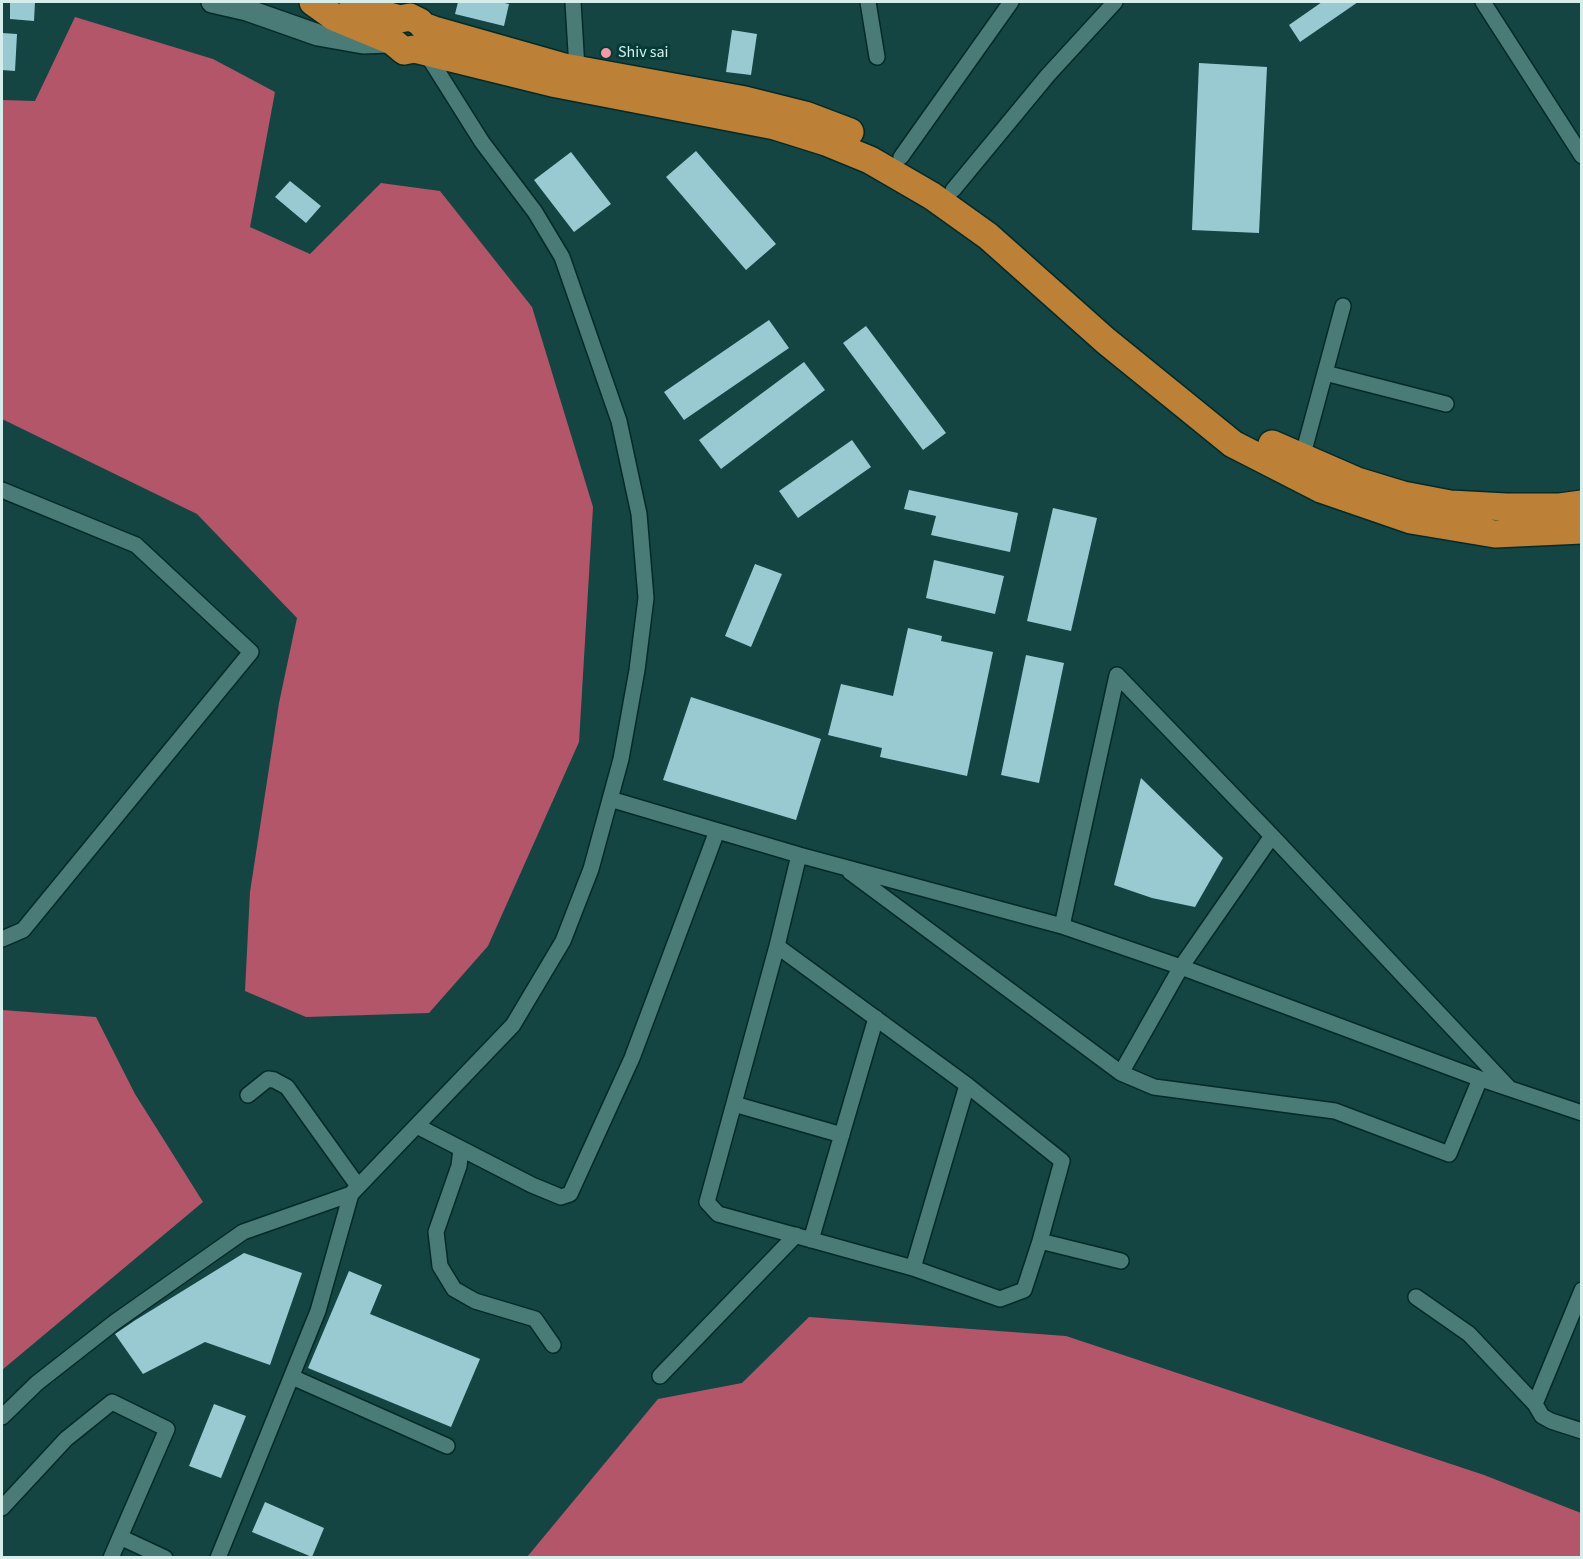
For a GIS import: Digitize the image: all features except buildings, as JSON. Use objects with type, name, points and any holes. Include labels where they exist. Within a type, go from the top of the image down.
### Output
[{"type":"highway","points":[[313,2],[334,17],[411,38],[552,83],[775,126],[870,160],[932,196],[988,236],[1106,341],[1233,444],[1321,489],[1411,520],[1495,534],[1581,530]]},
{"type":"highway","points":[[363,4],[411,38],[745,100],[805,115],[851,132],[901,157],[981,210],[1040,258],[1151,359],[1224,416],[1260,439],[1357,481],[1403,495],[1449,504],[1506,507],[1560,507],[1581,504]]},
{"type":"street","points":[[2,1418],[37,1383],[115,1322],[243,1232],[355,1190],[513,1024],[563,941],[591,869],[621,759],[638,670],[646,598],[639,514],[619,421],[562,257],[535,212],[482,142],[411,38],[363,43],[318,35],[247,10],[212,2]]},
{"type":"street","points":[[573,2],[577,69]]},
{"type":"street","points":[[868,2],[877,57]]},
{"type":"street","points":[[901,157],[1011,2]]},
{"type":"street","points":[[952,190],[1048,75],[1115,2]]},
{"type":"street","points":[[1483,2],[1581,156]]},
{"type":"street","points":[[1302,458],[1343,306]]},
{"type":"street","points":[[1325,373],[1446,404]]},
{"type":"street","points":[[2,490],[136,545],[251,652],[22,930],[2,939]]},
{"type":"street","points":[[1062,926],[1117,675],[1510,1089]]},
{"type":"street","points":[[610,800],[800,855],[1062,926],[1181,967],[1480,1079],[1581,1113]]},
{"type":"street","points":[[417,1126],[532,1185],[561,1197],[570,1194],[632,1058],[717,831]]},
{"type":"street","points":[[1122,1073],[1181,967],[1272,836]]},
{"type":"street","points":[[777,946],[967,1085],[1062,1161],[1024,1290],[1000,1299],[913,1268],[718,1214],[706,1202],[800,855]]},
{"type":"street","points":[[841,866],[1122,1073],[1154,1087],[1335,1111],[1449,1154],[1480,1079]]},
{"type":"street","points":[[660,1376],[803,1237],[842,1135],[876,1018]]},
{"type":"street","points":[[248,1095],[268,1079],[287,1086],[355,1190]]},
{"type":"street","points":[[913,1268],[967,1085]]},
{"type":"street","points":[[734,1104],[842,1135]]},
{"type":"street","points":[[461,1149],[459,1166],[436,1232],[440,1266],[454,1288],[475,1301],[535,1319],[553,1345]]},
{"type":"street","points":[[218,1557],[318,1311],[355,1190]]},
{"type":"street","points":[[1040,1241],[1121,1261]]},
{"type":"street","points":[[1535,1404],[1581,1290]]},
{"type":"street","points":[[1416,1297],[1469,1334],[1535,1404],[1542,1416],[1581,1431]]},
{"type":"street","points":[[292,1377],[447,1446]]},
{"type":"street","points":[[2,1508],[66,1439],[112,1402],[167,1429],[111,1557]]},
{"type":"street","points":[[120,1537],[165,1557]]},
{"type":"shaded area","points":[[75,17],[213,59],[275,92],[250,227],[310,254],[381,183],[440,191],[532,307],[593,507],[579,742],[488,946],[429,1013],[306,1017],[245,991],[250,892],[279,703],[297,618],[197,514],[2,419],[2,100],[35,101]]},
{"type":"shaded area","points":[[2,1010],[96,1017],[135,1094],[203,1202],[2,1370]]},
{"type":"shaded area","points":[[809,1317],[1066,1336],[1484,1475],[1581,1513],[1581,1557],[527,1557],[658,1399],[742,1383]]},
{"type":"place","name":"Shiv sai","points":[[606,53]]}]
